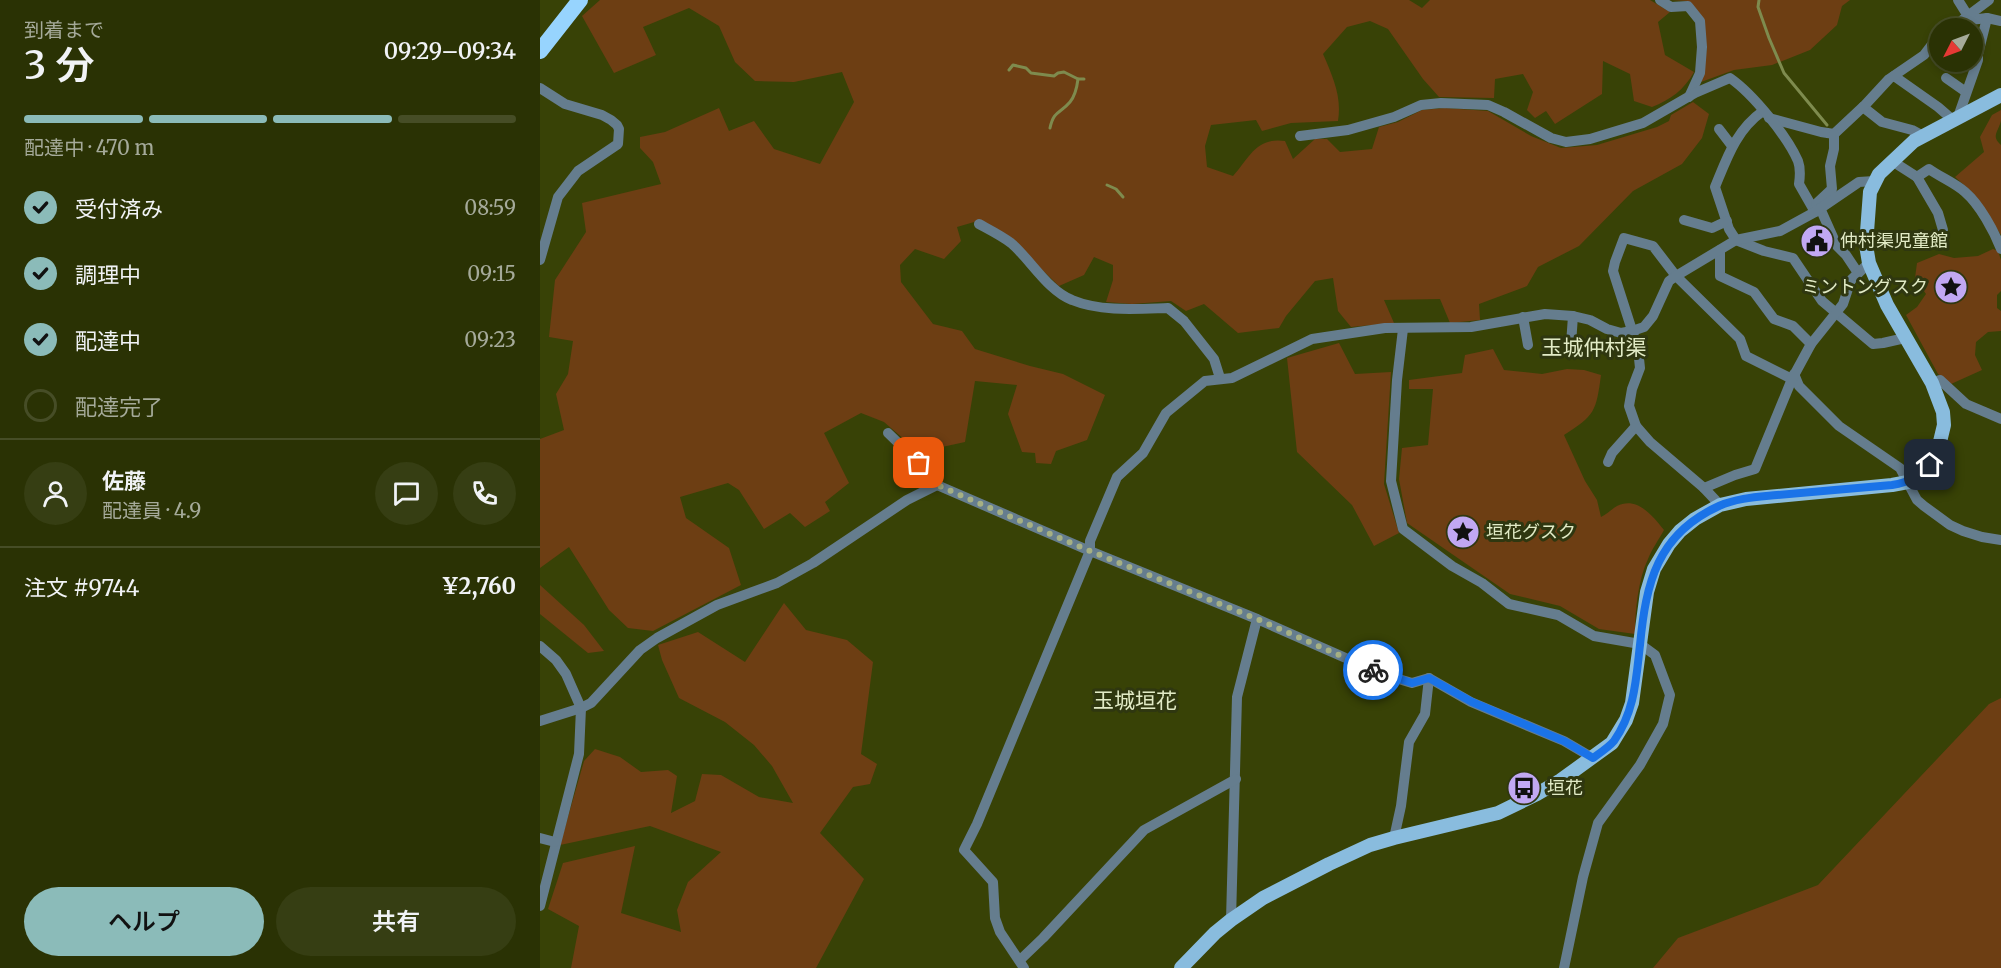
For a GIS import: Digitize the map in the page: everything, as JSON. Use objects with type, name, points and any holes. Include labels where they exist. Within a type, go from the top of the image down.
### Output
[{"type":"highway","points":[[540,51],[580,0]]},
{"type":"main road","points":[[1181,968],[1231,920],[1296,880],[1370,845],[1498,813],[1537,794],[1612,743],[1626,720],[1634,697],[1647,592],[1654,569],[1669,544],[1695,519],[1720,505],[1746,499],[1908,482],[1930,465],[1938,450],[1942,435],[1943,412],[1932,383],[1887,305],[1869,262],[1866,245],[1870,192],[1874,181],[1914,141],[2001,95]]},
{"type":"street","points":[[1660,0],[1671,7],[1688,6],[1700,21],[1702,47],[1700,73],[1689,97]]},
{"type":"street","points":[[1958,0],[1965,18],[1986,1]]},
{"type":"street","points":[[1983,18],[2001,21]]},
{"type":"street","points":[[1894,76],[1955,119],[1978,60],[1987,18]]},
{"type":"street","points":[[1816,209],[1832,189],[1830,166],[1834,134],[1863,107],[1877,90],[1924,55],[1929,48]]},
{"type":"street","points":[[1300,136],[1348,130],[1395,117],[1421,105],[1441,103],[1488,105],[1551,138],[1566,142],[1590,140],[1643,123],[1689,97],[1730,78],[1740,85],[1766,114],[1798,162],[1801,175],[1799,184],[1837,246],[1858,273]]},
{"type":"street","points":[[1946,78],[1966,92]]},
{"type":"street","points":[[540,88],[565,104],[602,115],[617,125],[619,129],[618,144],[578,171],[558,197],[540,260]]},
{"type":"street","points":[[1863,107],[1882,122],[1912,130],[1923,136]]},
{"type":"street","points":[[1834,134],[1766,114],[1750,120],[1734,141],[1714,187],[1729,229],[1736,240],[1764,251],[1793,258],[1822,301],[1873,344],[1905,338]]},
{"type":"street","points":[[1719,129],[1732,146]]},
{"type":"street","points":[[1892,161],[1917,177],[1938,213],[1943,230]]},
{"type":"street","points":[[1917,177],[1929,169],[1964,191],[1972,199],[1994,233],[2001,249]]},
{"type":"street","points":[[1236,779],[1144,830],[1043,938],[1022,964],[999,932],[995,918],[993,882],[964,850],[990,793],[1090,551],[1090,542],[1117,477],[1143,453],[1166,413],[1205,381],[1232,378],[1312,339],[1385,328],[1470,327],[1545,314],[1573,316],[1590,320],[1621,333],[1632,332],[1644,327],[1653,316],[1669,281],[1676,276],[1736,240],[1780,231],[1859,182],[1874,181]]},
{"type":"street","points":[[1684,220],[1712,228],[1727,221]]},
{"type":"street","points":[[979,224],[1010,243],[1056,289],[1071,300],[1103,307],[1168,308],[1184,321],[1214,358],[1220,378]]},
{"type":"street","points":[[1720,505],[1704,488],[1650,442],[1636,426],[1629,406],[1632,389],[1640,368],[1638,349],[1613,271],[1624,238],[1653,246],[1676,276],[1740,339],[1746,356],[1793,376],[1799,387],[1839,426],[1900,468],[1917,500],[1950,525],[1982,537],[2001,540]]},
{"type":"street","points":[[1720,250],[1720,276],[1754,292],[1774,319],[1793,327],[1811,344]]},
{"type":"street","points":[[1704,488],[1735,475],[1755,470],[1793,376],[1811,344],[1844,304],[1851,280],[1869,262]]},
{"type":"street","points":[[1571,344],[1573,316]]},
{"type":"street","points":[[1523,317],[1528,345]]},
{"type":"street","points":[[1403,328],[1397,380],[1391,481],[1403,530],[1509,604],[1558,615],[1594,636],[1640,644],[1654,655],[1670,695],[1663,724],[1640,765],[1598,823],[1564,968]]},
{"type":"street","points":[[1932,383],[1940,380],[1966,404],[2001,419]]},
{"type":"street","points":[[1608,462],[1612,453],[1636,426]]},
{"type":"street","points":[[888,433],[919,463],[937,485],[1382,674],[1412,683],[1429,678],[1472,702],[1564,741],[1593,758]]},
{"type":"street","points":[[540,721],[591,703],[640,650],[657,638],[717,605],[777,583],[813,563],[907,500],[937,485]]},
{"type":"street","points":[[1231,920],[1237,697],[1257,619]]},
{"type":"street","points":[[540,646],[556,660],[566,674],[581,708],[579,754],[540,906]]},
{"type":"street","points":[[1394,838],[1401,806],[1409,742],[1425,714],[1429,678]]},
{"type":"street","points":[[540,838],[555,842]]},
{"type":"shaded area","points":[[600,0],[1409,0],[1422,8],[1430,0],[1650,0],[1670,12],[1658,22],[1665,55],[1694,72],[1676,94],[1652,107],[1634,101],[1630,74],[1603,61],[1602,94],[1555,124],[1546,111],[1535,118],[1527,110],[1533,92],[1523,74],[1495,79],[1494,98],[1439,97],[1423,79],[1388,29],[1370,21],[1347,27],[1323,54],[1338,95],[1338,121],[1291,123],[1262,131],[1256,120],[1211,125],[1205,146],[1207,167],[1233,176],[1254,150],[1267,142],[1285,141],[1293,159],[1315,139],[1327,139],[1340,152],[1372,149],[1379,127],[1398,122],[1422,110],[1445,108],[1488,111],[1531,136],[1561,148],[1597,145],[1657,127],[1669,121],[1671,115],[1693,102],[1709,114],[1702,138],[1682,164],[1633,191],[1579,246],[1538,267],[1527,286],[1479,304],[1480,320],[1450,323],[1440,299],[1384,300],[1394,323],[1351,327],[1338,311],[1333,278],[1315,281],[1279,328],[1238,333],[1204,304],[1186,311],[1171,301],[1132,304],[1106,302],[1113,280],[1113,265],[1094,257],[1084,275],[1059,286],[1032,260],[981,220],[957,227],[961,241],[944,259],[915,249],[900,265],[901,282],[933,324],[962,331],[975,349],[1063,374],[1105,395],[1087,440],[1056,451],[1051,464],[1036,463],[1035,453],[1022,452],[1008,414],[1017,385],[975,381],[965,442],[919,452],[884,422],[861,413],[824,433],[849,483],[825,502],[830,511],[805,527],[790,513],[764,529],[739,490],[728,483],[680,497],[686,518],[729,548],[741,585],[653,631],[628,628],[609,610],[569,547],[540,568],[540,439],[564,430],[556,394],[568,374],[573,341],[549,337],[555,280],[586,232],[582,203],[661,184],[653,162],[640,148],[640,137],[665,132],[719,108],[729,131],[754,121],[774,149],[820,164],[854,102],[842,72],[794,82],[755,81],[735,62],[719,26],[689,8],[643,27],[656,55],[614,73],[582,16]]},
{"type":"shaded area","points":[[1670,0],[1850,0],[1842,6],[1837,25],[1810,50],[1772,65],[1734,70],[1701,82],[1707,47],[1688,1]]},
{"type":"shaded area","points":[[2001,110],[2001,121],[1996,139],[2001,145],[2001,235],[1973,193],[1955,177],[1984,152],[1980,137],[1992,115]]},
{"type":"shaded area","points":[[1993,249],[1998,251],[2001,260],[2001,291],[1997,295],[1997,308],[2001,311],[2001,331],[1988,332],[1976,342],[1975,355],[1982,370],[1951,384],[1938,374],[1906,315],[1917,307],[1926,294],[1915,278],[1917,263],[1939,254],[1954,258],[1978,256]]},
{"type":"shaded area","points":[[1339,343],[1355,374],[1391,372],[1384,484],[1399,533],[1374,546],[1352,505],[1297,452],[1287,358]]},
{"type":"shaded area","points":[[1493,349],[1504,370],[1542,374],[1567,369],[1584,370],[1601,375],[1592,411],[1588,417],[1564,435],[1585,481],[1597,500],[1601,517],[1617,506],[1631,504],[1644,509],[1664,530],[1650,555],[1639,586],[1635,634],[1599,629],[1560,606],[1510,594],[1407,523],[1399,479],[1402,448],[1428,445],[1433,389],[1409,389],[1409,380],[1462,373],[1465,355]]},
{"type":"shaded area","points":[[540,585],[584,625],[604,651],[588,653],[540,614]]},
{"type":"shaded area","points":[[784,603],[806,630],[847,640],[873,662],[861,754],[877,764],[870,784],[853,787],[820,833],[864,879],[816,968],[571,968],[579,926],[548,909],[563,863],[635,846],[621,913],[681,932],[677,910],[688,882],[721,852],[650,826],[560,845],[584,761],[595,749],[620,757],[641,772],[668,770],[677,776],[671,813],[695,801],[702,774],[721,775],[759,797],[793,803],[772,766],[754,745],[725,722],[679,698],[662,660],[658,645],[698,632],[745,662]]},
{"type":"shaded area","points":[[2001,698],[2001,968],[1653,968],[1678,938],[1818,885],[1989,704]]},
{"type":"waterway","points":[[1759,0],[1758,7],[1784,73],[1827,125]]},
{"type":"waterway","points":[[1009,70],[1013,65],[1026,68],[1031,73],[1054,76],[1064,72],[1078,79]]},
{"type":"waterway","points":[[1050,128],[1055,115],[1072,100],[1078,79],[1084,79]]},
{"type":"waterway","points":[[1107,185],[1116,189],[1123,197]]},
{"type":"way so far","points":[[919,463],[937,485],[1373,670]]},
{"type":"place","name":"仲村渠児童館","points":[[1817,241]]},
{"type":"place","name":"ミントングスク","points":[[1951,287]]},
{"type":"place","name":"垣花グスク","points":[[1463,532]]},
{"type":"place","name":"垣花","points":[[1524,788]]},
{"type":"district","name":"玉城仲村渠","points":[[1594,348]]},
{"type":"district","name":"玉城垣花","points":[[1135,701]]},
{"type":"route","points":[[1373,670],[1412,683],[1429,678],[1472,702],[1564,741],[1593,758],[1612,743],[1626,720],[1635,690],[1647,592],[1654,569],[1680,531],[1695,519],[1720,505],[1746,499],[1908,482],[1930,465]]}]
